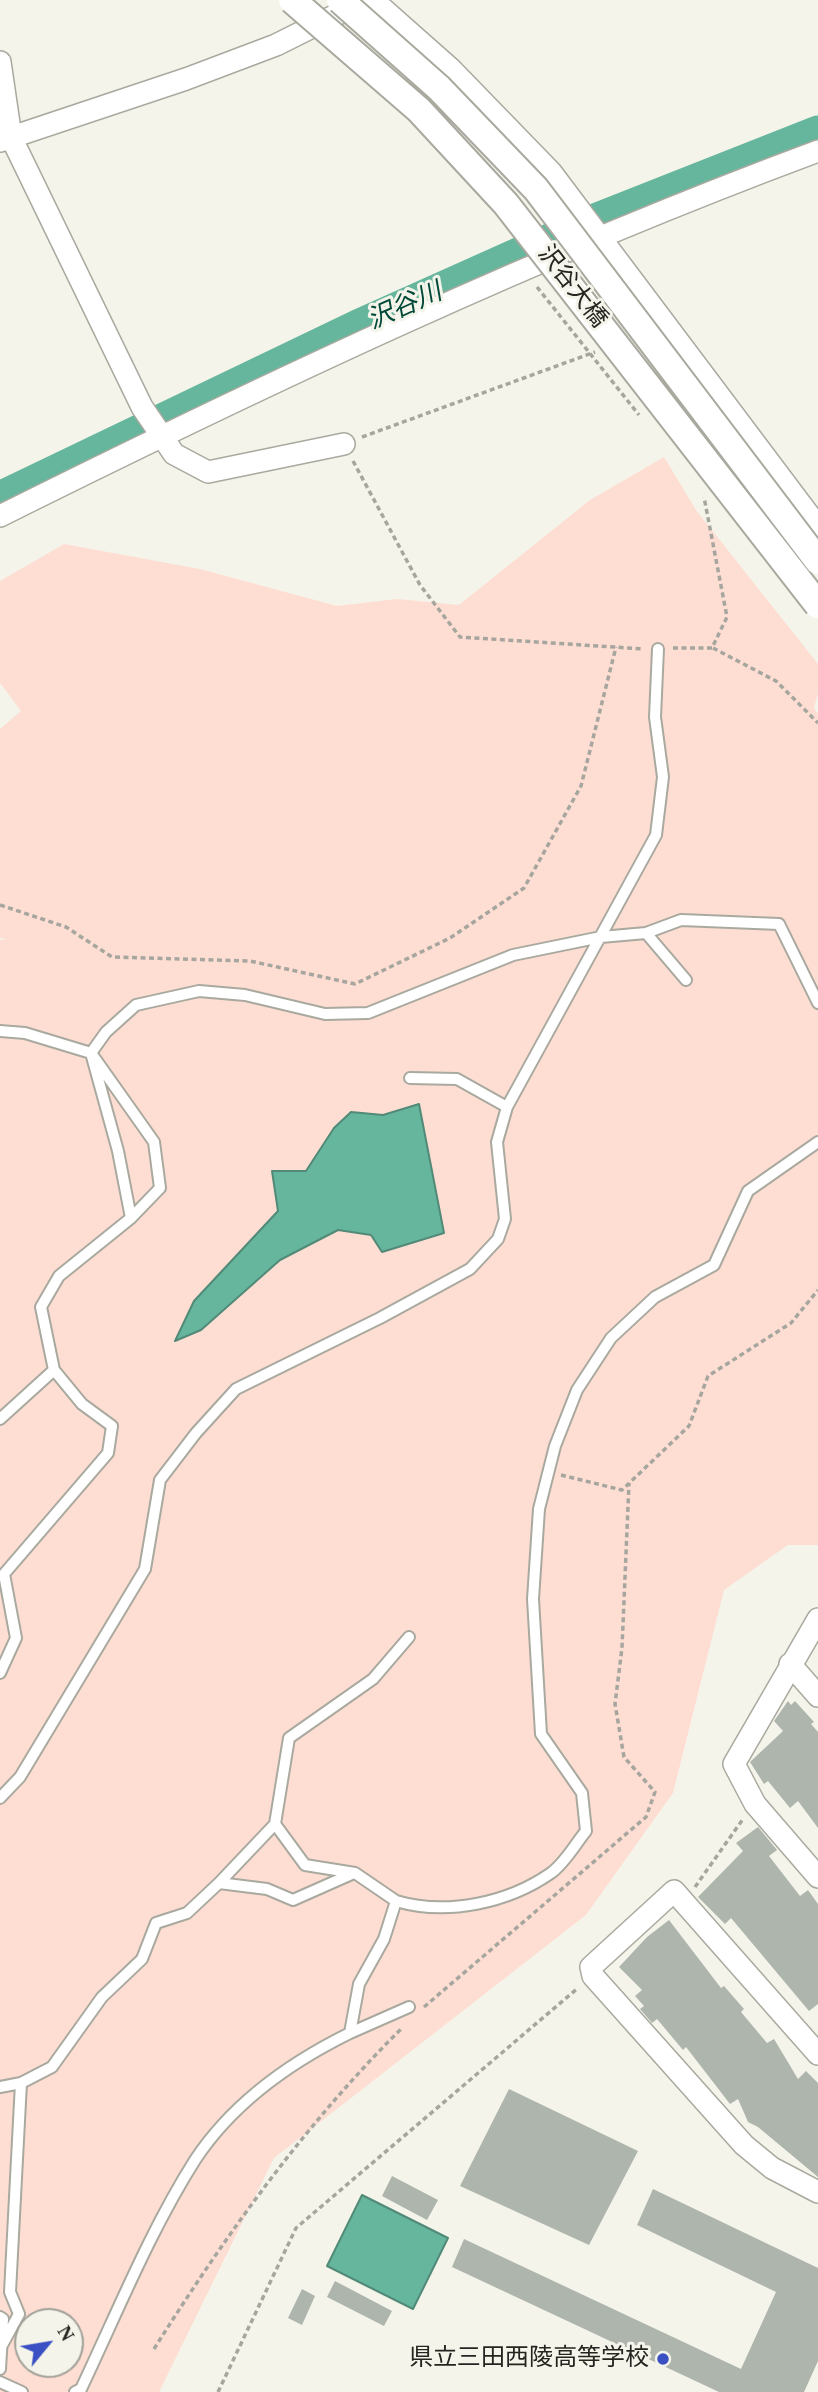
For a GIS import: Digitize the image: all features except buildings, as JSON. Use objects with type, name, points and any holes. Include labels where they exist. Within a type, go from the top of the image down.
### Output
[{"type":"street","name":"沢谷大橋","points":[[292,0],[419,110],[506,204],[818,605]]},
{"type":"street","name":"沢谷大橋","points":[[340,0],[439,88],[536,189],[818,561]]},
{"type":"street","points":[[6,139],[199,75],[276,45],[367,0]]},
{"type":"street","points":[[373,0],[451,69],[551,172],[818,527]]},
{"type":"street","points":[[0,62],[6,139],[142,407],[174,454],[208,472],[344,444]]},
{"type":"street","points":[[0,516],[162,435],[599,236],[818,151]]},
{"type":"street","points":[[818,1619],[734,1764],[755,1804],[818,1877]]},
{"type":"street","points":[[790,1664],[818,1696]]},
{"type":"street","points":[[818,2054],[685,1900],[674,1891],[591,1967],[593,1976],[744,2146],[772,2168],[818,2192]]},
{"type":"lane","points":[[0,1798],[20,1777],[145,1569],[160,1480],[195,1433],[236,1389],[380,1318],[470,1269],[498,1239],[505,1219],[497,1142],[507,1107],[656,835],[663,778],[655,717],[658,649]]},
{"type":"lane","points":[[131,1218],[118,1151],[92,1053],[106,1032],[136,1005],[199,991],[245,995],[325,1014],[368,1013],[513,955],[601,937],[646,933],[681,920],[779,923],[818,1003]]},
{"type":"lane","points":[[646,933],[686,980]]},
{"type":"lane","points":[[0,1031],[25,1032],[92,1053],[154,1142],[160,1188],[131,1218],[59,1276],[41,1307],[54,1370],[82,1404],[112,1426],[108,1453],[4,1574],[16,1639],[0,1672]]},
{"type":"lane","points":[[410,1078],[457,1079],[507,1107]]},
{"type":"lane","points":[[275,1824],[305,1865],[355,1873],[396,1901],[420,1908],[467,1907],[511,1894],[553,1872],[586,1830],[582,1793],[541,1734],[533,1599],[539,1509],[577,1390],[611,1338],[655,1297],[714,1265],[748,1191],[818,1142]]},
{"type":"lane","points":[[0,1419],[54,1370]]},
{"type":"lane","points":[[0,2087],[21,2083],[52,2067],[102,1997],[142,1959],[156,1923],[187,1913],[275,1824],[289,1738],[373,1679],[409,1637]]},
{"type":"lane","points":[[219,1882],[267,1889],[293,1900],[355,1873]]},
{"type":"lane","points":[[350,2033],[359,1984],[384,1939],[396,1901]]},
{"type":"lane","points":[[75,2392],[81,2389],[196,2159],[258,2091],[307,2054],[350,2033],[414,2009]]},
{"type":"lane","points":[[1,2347],[19,2314],[10,2291],[21,2083]]},
{"type":"lane","points":[[0,2317],[3,2319],[0,2370]]},
{"type":"lane","points":[[0,2382],[22,2392]]},
{"type":"path","points":[[524,270],[641,418]]},
{"type":"path","points":[[617,344],[344,444],[420,584],[460,637],[658,649],[712,648],[776,681],[818,723]]},
{"type":"path","points":[[704,493],[727,617],[712,648]]},
{"type":"path","points":[[0,905],[66,927],[112,957],[250,961],[355,984],[450,938],[524,888],[581,786],[616,647]]},
{"type":"path","points":[[549,1472],[622,1490],[689,1426],[708,1376],[791,1323],[818,1290]]},
{"type":"path","points":[[414,2009],[646,1817],[656,1792],[624,1758],[615,1704],[622,1648],[629,1483]]},
{"type":"path","points":[[685,1900],[755,1804]]},
{"type":"path","points":[[218,2392],[296,2228],[593,1976]]},
{"type":"path","points":[[154,2349],[216,2251],[276,2172],[350,2079],[409,2022]]},
{"type":"shaded area","points":[[664,457],[696,510],[818,664],[818,693],[814,708],[818,714],[818,1545],[788,1545],[724,1590],[673,1793],[586,1915],[274,2158],[159,2392],[0,2392],[0,940],[7,939],[0,938],[0,729],[21,711],[0,683],[0,581],[64,544],[200,569],[337,606],[397,599],[459,605],[590,500]]},
{"type":"shaded area","points":[[419,1104],[444,1233],[382,1252],[371,1235],[338,1230],[280,1260],[201,1330],[175,1341],[194,1301],[278,1211],[272,1171],[306,1171],[334,1128],[351,1112],[383,1115]]},
{"type":"shaded area","points":[[362,2195],[448,2238],[413,2309],[327,2266]]},
{"type":"waterway","name":"沢谷川","points":[[0,499],[358,327],[590,223],[818,133]]},
{"type":"place","name":"県立三田西陵高等学校","points":[[663,2359]]}]
